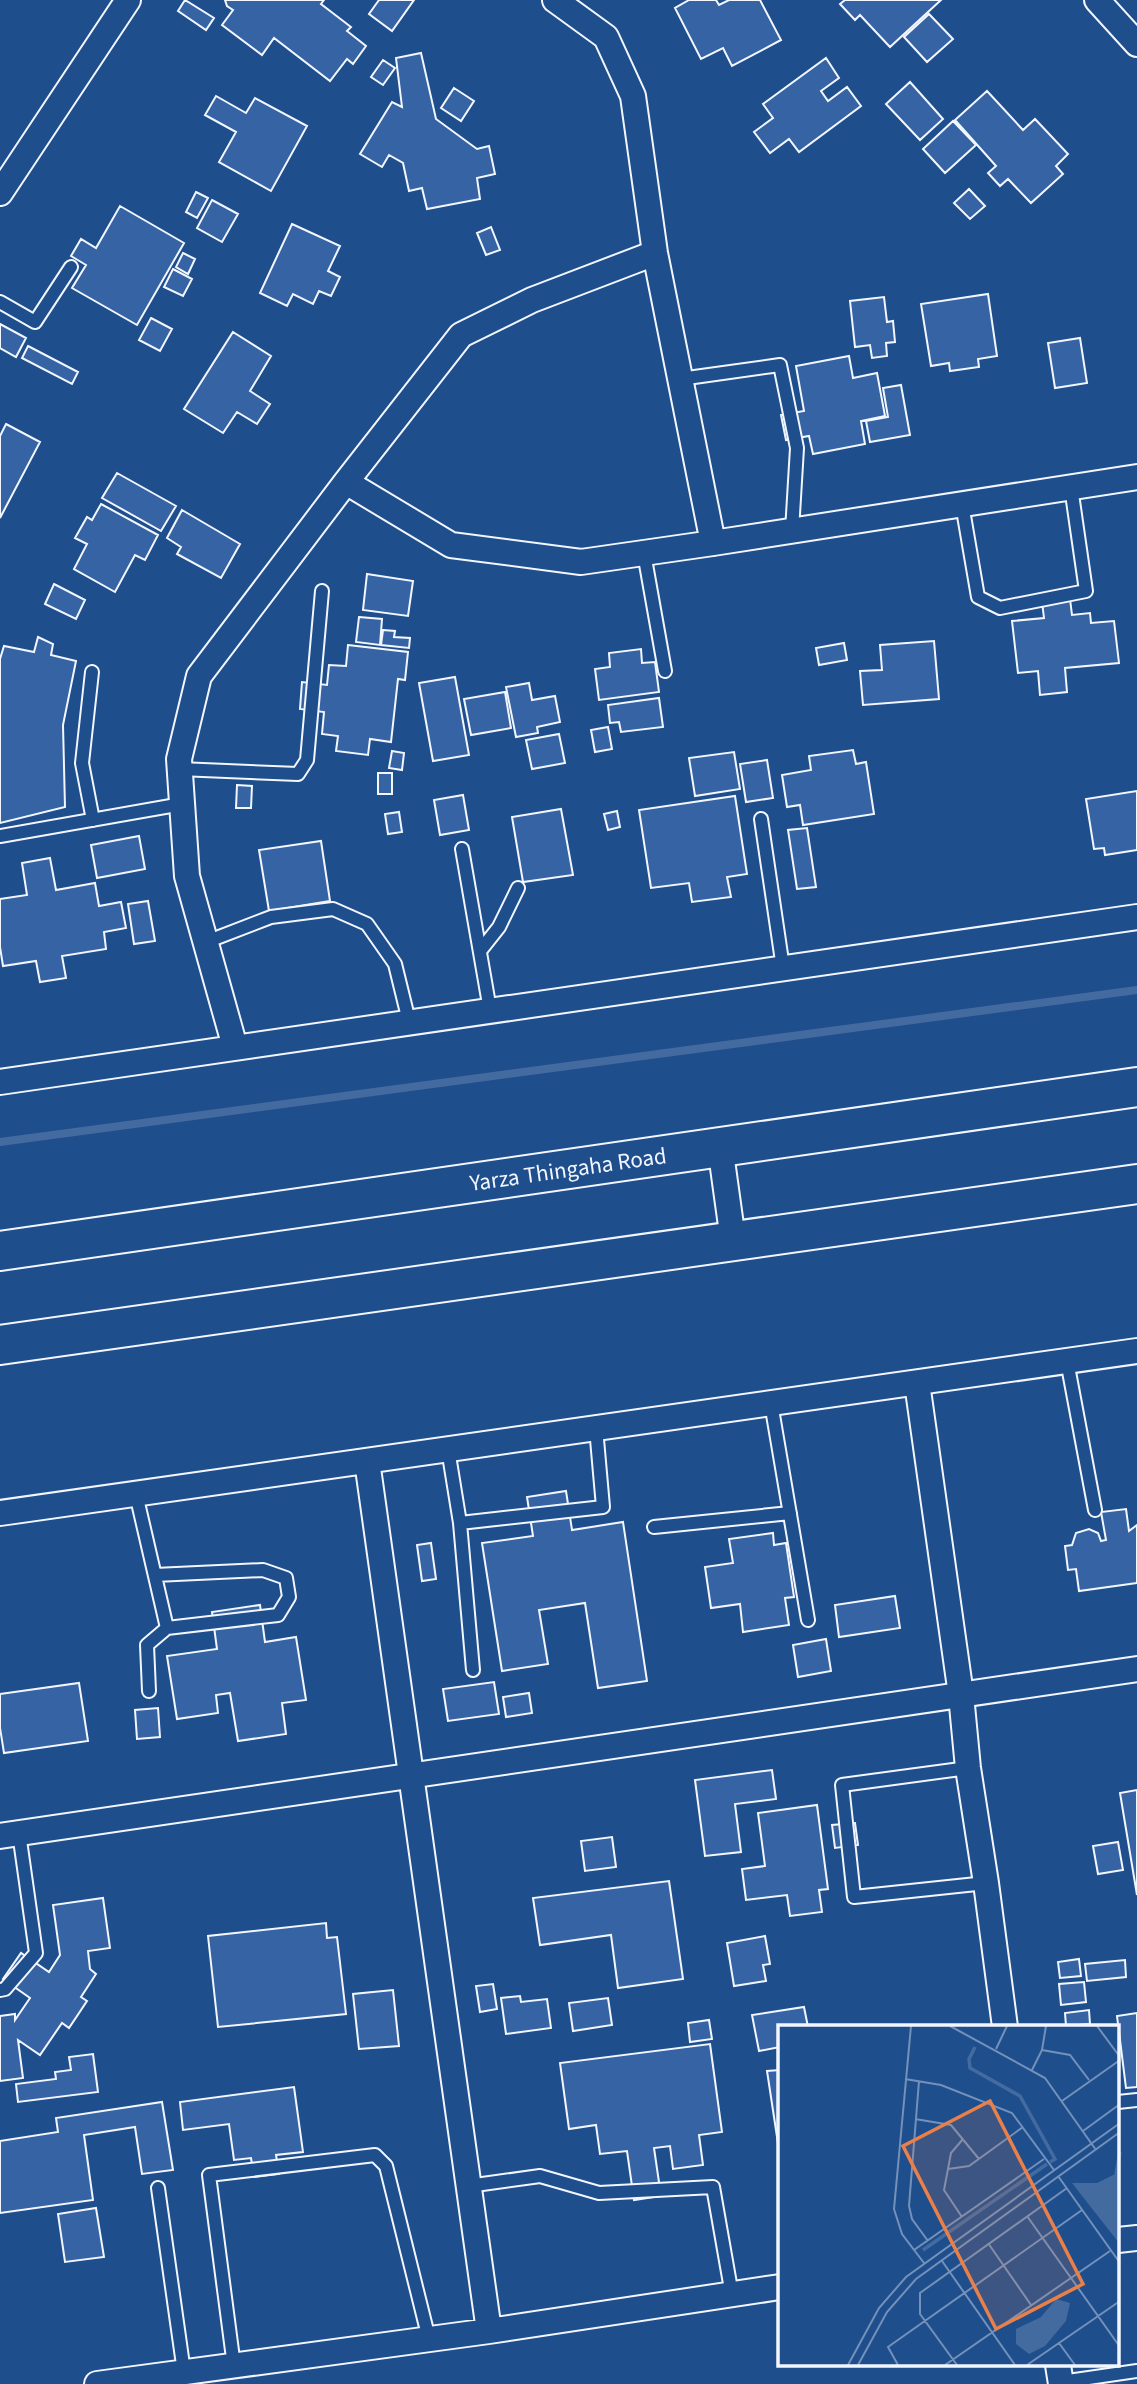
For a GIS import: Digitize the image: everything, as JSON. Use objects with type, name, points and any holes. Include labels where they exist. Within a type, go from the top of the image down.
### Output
[{"type":"main road","name":"Yarza Thingaha Road","points":[[0,1251],[1137,1087]]},
{"type":"main road","points":[[0,1345],[1137,1184]]},
{"type":"street","points":[[0,193],[128,0]]},
{"type":"street","points":[[555,0],[606,37],[633,96],[655,253],[713,543]]},
{"type":"street","points":[[1097,0],[1137,44]]},
{"type":"street","points":[[235,1048],[187,876],[179,759],[199,676],[461,335],[532,300],[655,253]]},
{"type":"street","points":[[346,482],[451,545],[581,562],[1137,477]]},
{"type":"street","points":[[0,1082],[1137,917]]},
{"type":"street","points":[[720,1146],[733,1240]]},
{"type":"street","points":[[0,1513],[1137,1352]]},
{"type":"street","points":[[917,1383],[1005,2025]]},
{"type":"street","points":[[367,1461],[489,2331]]},
{"type":"street","points":[[10,1834],[1137,1669]]},
{"type":"street","points":[[97,2384],[489,2331],[778,2287]]},
{"type":"lane","points":[[0,302],[35,322],[71,267]]},
{"type":"lane","points":[[680,379],[780,365],[797,448],[792,531]]},
{"type":"lane","points":[[962,504],[978,597],[1000,608],[1086,591],[1071,487]]},
{"type":"lane","points":[[644,553],[666,671]]},
{"type":"lane","points":[[179,769],[298,774],[307,760],[322,591]]},
{"type":"lane","points":[[92,672],[82,763],[93,820]]},
{"type":"lane","points":[[0,836],[182,804]]},
{"type":"lane","points":[[761,819],[783,968]]},
{"type":"lane","points":[[462,849],[490,1010]]},
{"type":"lane","points":[[480,951],[499,927],[518,888]]},
{"type":"lane","points":[[206,942],[271,917],[333,909],[368,924],[396,964],[407,1013]]},
{"type":"lane","points":[[1067,1362],[1095,1510]]},
{"type":"lane","points":[[771,1404],[808,1620]]},
{"type":"lane","points":[[460,1523],[603,1507],[596,1428]]},
{"type":"lane","points":[[448,1449],[460,1523],[473,1670]]},
{"type":"lane","points":[[136,1494],[166,1628]]},
{"type":"lane","points":[[654,1527],[790,1513]]},
{"type":"lane","points":[[149,1690],[147,1645],[166,1628],[278,1615],[289,1597],[286,1578],[263,1570],[155,1576]]},
{"type":"lane","points":[[968,1768],[842,1785],[854,1897],[986,1883]]},
{"type":"lane","points":[[0,1990],[5,1989],[36,1953],[10,1834]]},
{"type":"lane","points":[[234,2366],[209,2175],[374,2155],[386,2166],[429,2339]]},
{"type":"lane","points":[[468,2186],[540,2176],[599,2193],[713,2187],[732,2295]]},
{"type":"lane","points":[[158,2188],[184,2372]]},
{"type":"lane","points":[[1060,2377],[1137,2371]]},
{"type":"building","points":[[185,0],[214,18],[206,30],[178,11]]},
{"type":"building","points":[[225,0],[324,0],[321,4],[351,27],[347,31],[366,46],[353,64],[347,59],[330,81],[274,38],[262,55],[222,25],[233,10],[227,6]]},
{"type":"building","points":[[379,0],[414,0],[392,31],[369,14]]},
{"type":"building","points":[[689,0],[716,0],[719,5],[729,0],[760,0],[781,40],[732,66],[723,48],[701,59],[675,8]]},
{"type":"building","points":[[845,0],[941,0],[890,47],[860,15],[855,20],[840,4]]},
{"type":"building","points":[[929,14],[953,39],[927,62],[904,37]]},
{"type":"building","points":[[421,53],[436,119],[477,149],[489,146],[495,174],[477,178],[480,199],[427,209],[422,188],[409,191],[403,163],[389,155],[382,167],[360,154],[392,102],[402,107],[396,58]]},
{"type":"building","points":[[826,58],[839,78],[821,91],[828,101],[847,87],[861,106],[799,152],[789,139],[770,153],[754,132],[773,118],[763,104]]},
{"type":"building","points":[[383,60],[395,68],[383,85],[371,77]]},
{"type":"building","points":[[910,82],[943,119],[920,140],[886,104]]},
{"type":"building","points":[[454,88],[474,101],[461,121],[441,108]]},
{"type":"building","points":[[987,91],[1023,130],[1035,119],[1068,154],[1056,166],[1063,174],[1031,203],[1008,179],[1000,186],[988,173],[996,166],[955,120]]},
{"type":"building","points":[[216,96],[246,113],[255,98],[307,126],[271,191],[219,162],[236,132],[205,115]]},
{"type":"building","points":[[953,121],[976,145],[945,173],[923,149]]},
{"type":"building","points":[[969,189],[985,206],[970,219],[954,203]]},
{"type":"building","points":[[196,192],[208,198],[197,218],[186,212]]},
{"type":"building","points":[[212,200],[238,214],[222,242],[197,228]]},
{"type":"building","points":[[120,206],[184,243],[137,325],[72,288],[86,265],[71,256],[81,239],[96,248]]},
{"type":"building","points":[[292,224],[340,246],[328,271],[340,277],[331,296],[319,291],[313,304],[293,294],[287,306],[260,293]]},
{"type":"building","points":[[491,227],[500,250],[486,255],[477,233]]},
{"type":"building","points":[[183,253],[195,259],[188,274],[176,267]]},
{"type":"building","points":[[173,269],[192,279],[183,296],[164,287]]},
{"type":"building","points":[[988,294],[997,356],[978,359],[979,367],[950,371],[949,363],[931,366],[921,304]]},
{"type":"building","points":[[884,297],[887,322],[893,321],[895,342],[886,343],[887,356],[872,358],[870,345],[855,347],[850,301]]},
{"type":"building","points":[[151,318],[172,329],[160,351],[139,340]]},
{"type":"building","points":[[0,324],[26,338],[16,357],[0,348]]},
{"type":"building","points":[[233,332],[271,356],[250,391],[270,404],[257,424],[237,412],[223,433],[184,409]]},
{"type":"building","points":[[1080,338],[1087,383],[1055,388],[1048,343]]},
{"type":"building","points":[[28,346],[78,372],[72,384],[22,358]]},
{"type":"building","points":[[849,356],[853,378],[877,373],[885,416],[861,421],[865,444],[813,454],[809,436],[786,440],[781,415],[804,411],[796,366]]},
{"type":"building","points":[[901,385],[910,435],[870,442],[866,421],[888,417],[883,388]]},
{"type":"building","points":[[6,424],[40,442],[0,518],[0,436]]},
{"type":"building","points":[[117,473],[176,506],[161,531],[102,498]]},
{"type":"building","points":[[101,504],[158,535],[145,560],[135,555],[115,592],[74,569],[87,544],[75,538],[87,517],[92,520]]},
{"type":"building","points":[[182,510],[240,544],[221,578],[177,554],[181,547],[167,538]]},
{"type":"building","points":[[367,574],[413,581],[408,616],[363,610]]},
{"type":"building","points":[[54,584],[85,600],[76,619],[45,604]]},
{"type":"building","points":[[1070,599],[1072,615],[1090,613],[1091,623],[1114,621],[1119,663],[1065,668],[1067,692],[1040,695],[1038,671],[1018,673],[1012,621],[1044,618],[1042,602]]},
{"type":"building","points":[[359,617],[382,619],[380,645],[356,642]]},
{"type":"building","points":[[383,630],[395,631],[394,637],[410,638],[409,648],[381,645]]},
{"type":"building","points":[[38,637],[53,644],[51,655],[76,661],[63,725],[65,807],[0,823],[0,659],[4,646],[34,652]]},
{"type":"building","points":[[934,641],[939,699],[863,705],[860,671],[882,670],[880,645]]},
{"type":"building","points":[[844,643],[847,660],[819,665],[816,648]]},
{"type":"building","points":[[348,645],[408,652],[405,680],[398,679],[391,742],[370,739],[368,755],[336,751],[338,736],[322,734],[324,712],[300,709],[302,682],[327,685],[329,665],[346,666]]},
{"type":"building","points":[[641,649],[642,663],[655,662],[659,692],[599,700],[595,669],[610,667],[609,653]]},
{"type":"building","points":[[455,677],[469,755],[433,761],[419,683]]},
{"type":"building","points":[[529,683],[532,700],[555,696],[560,722],[537,727],[538,733],[516,737],[506,687]]},
{"type":"building","points":[[505,692],[511,728],[471,735],[464,699]]},
{"type":"building","points":[[659,698],[663,727],[621,732],[619,722],[610,723],[608,705]]},
{"type":"building","points":[[608,727],[612,749],[595,752],[591,730]]},
{"type":"building","points":[[559,734],[565,763],[532,769],[526,740]]},
{"type":"building","points":[[853,750],[856,764],[866,762],[874,814],[803,825],[800,805],[787,807],[782,775],[811,770],[809,756]]},
{"type":"building","points":[[392,751],[404,753],[402,770],[389,768]]},
{"type":"building","points":[[734,752],[740,789],[695,796],[689,758]]},
{"type":"building","points":[[767,760],[773,798],[746,802],[740,764]]},
{"type":"building","points":[[378,773],[392,773],[392,794],[378,794]]},
{"type":"building","points":[[237,785],[252,786],[251,808],[236,808]]},
{"type":"building","points":[[1137,791],[1137,850],[1105,855],[1104,848],[1094,849],[1086,799]]},
{"type":"building","points":[[463,795],[469,830],[440,835],[434,800]]},
{"type":"building","points":[[735,796],[747,874],[727,877],[731,897],[692,902],[689,883],[651,888],[639,810]]},
{"type":"building","points":[[561,809],[573,875],[523,882],[512,817]]},
{"type":"building","points":[[617,811],[620,827],[608,830],[604,814]]},
{"type":"building","points":[[399,812],[402,832],[388,834],[385,814]]},
{"type":"building","points":[[807,828],[816,887],[797,889],[788,830]]},
{"type":"building","points":[[139,836],[145,869],[97,878],[91,845]]},
{"type":"building","points":[[321,841],[330,901],[269,911],[259,850]]},
{"type":"building","points":[[50,858],[56,890],[95,883],[99,906],[121,902],[126,928],[104,932],[106,949],[62,956],[66,978],[40,982],[36,961],[3,966],[0,947],[0,899],[27,895],[22,863]]},
{"type":"building","points":[[148,901],[155,941],[134,944],[128,904]]},
{"type":"building","points":[[566,1491],[572,1530],[623,1522],[647,1681],[598,1688],[585,1603],[539,1610],[548,1664],[502,1671],[482,1543],[533,1536],[527,1497]]},
{"type":"building","points":[[1126,1509],[1129,1531],[1137,1525],[1137,1583],[1079,1591],[1076,1569],[1068,1570],[1065,1546],[1072,1545],[1076,1533],[1089,1529],[1098,1533],[1101,1541],[1106,1540],[1101,1512]]},
{"type":"building","points":[[773,1533],[774,1545],[786,1543],[794,1597],[785,1598],[789,1625],[743,1632],[740,1604],[711,1608],[705,1567],[733,1563],[729,1539]]},
{"type":"building","points":[[431,1543],[436,1579],[422,1581],[417,1545]]},
{"type":"building","points":[[895,1596],[900,1628],[839,1637],[835,1605]]},
{"type":"building","points":[[260,1605],[265,1642],[296,1637],[306,1700],[282,1703],[286,1734],[238,1741],[230,1693],[216,1695],[218,1713],[177,1719],[167,1656],[217,1649],[212,1612]]},
{"type":"building","points":[[826,1639],[831,1671],[798,1677],[793,1645]]},
{"type":"building","points":[[494,1682],[499,1714],[448,1721],[443,1689]]},
{"type":"building","points":[[79,1683],[88,1741],[4,1753],[0,1728],[0,1694]]},
{"type":"building","points":[[529,1693],[532,1713],[506,1717],[503,1697]]},
{"type":"building","points":[[158,1708],[160,1737],[137,1739],[135,1710]]},
{"type":"building","points":[[772,1770],[776,1799],[735,1804],[741,1852],[705,1856],[695,1780]]},
{"type":"building","points":[[1137,1790],[1137,1895],[1120,1793]]},
{"type":"building","points":[[817,1805],[828,1889],[819,1890],[822,1912],[790,1916],[787,1895],[746,1900],[742,1869],[765,1866],[758,1813]]},
{"type":"building","points":[[855,1823],[858,1845],[835,1848],[832,1825]]},
{"type":"building","points":[[612,1837],[616,1867],[585,1871],[581,1841]]},
{"type":"building","points":[[1118,1842],[1123,1870],[1098,1874],[1093,1846]]},
{"type":"building","points":[[669,1881],[683,1979],[618,1988],[611,1935],[540,1945],[533,1898]]},
{"type":"building","points":[[103,1898],[110,1948],[88,1951],[90,1969],[96,1974],[81,1997],[87,2001],[69,2028],[62,2023],[40,2055],[18,2040],[23,2078],[0,2081],[0,2016],[15,2014],[15,2020],[30,1998],[3,1979],[21,1953],[49,1972],[60,1955],[53,1905]]},
{"type":"building","points":[[326,1923],[327,1938],[337,1937],[346,2014],[218,2027],[208,1936]]},
{"type":"building","points":[[765,1936],[770,1964],[763,1965],[766,1981],[734,1986],[727,1943]]},
{"type":"building","points":[[1079,1959],[1081,1976],[1060,1978],[1058,1962]]},
{"type":"building","points":[[1125,1960],[1126,1977],[1087,1981],[1085,1964]]},
{"type":"building","points":[[1084,1982],[1086,2002],[1061,2005],[1059,1984]]},
{"type":"building","points":[[493,1984],[497,2009],[480,2012],[476,1986]]},
{"type":"building","points":[[393,1990],[399,2046],[359,2049],[353,1994]]},
{"type":"building","points":[[520,1996],[521,2002],[547,1999],[551,2028],[506,2034],[501,1998]]},
{"type":"building","points":[[608,1998],[612,2025],[573,2031],[569,2003]]},
{"type":"building","points":[[804,2007],[808,2025],[778,2025],[778,2047],[759,2051],[752,2015]]},
{"type":"building","points":[[1089,2010],[1090,2024],[1066,2025],[1065,2013]]},
{"type":"building","points":[[1137,2013],[1137,2087],[1126,2088],[1117,2016]]},
{"type":"building","points":[[709,2020],[712,2039],[690,2042],[688,2023]]},
{"type":"building","points":[[710,2044],[722,2132],[699,2135],[703,2165],[673,2169],[670,2146],[654,2148],[661,2196],[634,2200],[627,2151],[600,2154],[596,2125],[569,2129],[560,2063]]},
{"type":"building","points":[[93,2054],[98,2092],[18,2102],[16,2084],[56,2079],[55,2072],[71,2070],[69,2057]]},
{"type":"building","points":[[778,2070],[778,2143],[767,2071]]},
{"type":"building","points":[[294,2087],[303,2152],[276,2155],[279,2174],[254,2177],[251,2158],[234,2160],[229,2124],[183,2130],[180,2102]]},
{"type":"building","points":[[162,2102],[173,2170],[142,2174],[135,2127],[84,2135],[93,2200],[0,2213],[0,2141],[58,2132],[56,2118]]},
{"type":"building","points":[[96,2208],[104,2257],[65,2262],[58,2214]]},
{"type":"waterway","points":[[0,1142],[1137,990]]}]
